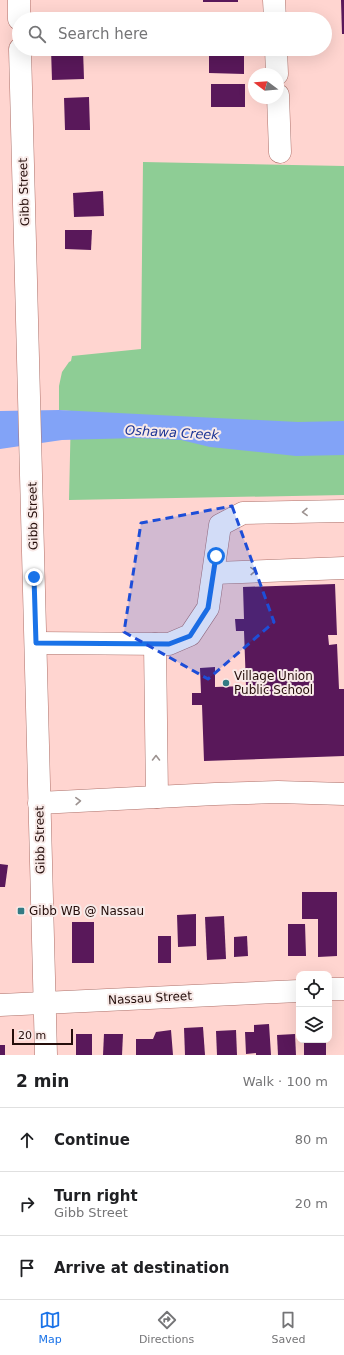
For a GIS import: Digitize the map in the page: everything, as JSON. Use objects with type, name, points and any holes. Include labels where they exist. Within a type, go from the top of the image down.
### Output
[{"type":"main road","points":[[19,0],[20,12]]},
{"type":"main road","points":[[274,0],[275,12]]},
{"type":"main road","name":"Gibb Street","points":[[20,56],[30,380],[46,1055]]},
{"type":"main road","points":[[276,56],[277,68]]},
{"type":"main road","points":[[278,104],[280,152]]},
{"type":"main road","points":[[36,643],[169,644],[190,636],[208,608],[220,525],[243,513],[344,512]]},
{"type":"main road","points":[[214,573],[344,568]]},
{"type":"main road","points":[[155,644],[157,797]]},
{"type":"main road","points":[[39,803],[278,792],[344,794]]},
{"type":"main road","points":[[332,989],[344,989]]},
{"type":"main road","name":"Nassau Street","points":[[0,1005],[296,991]]},
{"type":"highlighted area","points":[[232,506],[274,622],[208,679],[124,632],[141,523]]},
{"type":"green space","points":[[143,162],[344,166],[344,495],[69,500],[71,411],[59,410],[59,386],[62,372],[71,361],[72,356],[141,349]]},
{"type":"water","name":"Oshawa Creek","points":[[59,410],[298,422],[344,421],[344,455],[296,456],[210,447],[181,440],[137,438],[62,440],[0,449],[0,411]]},
{"type":"building","points":[[203,0],[238,0],[238,2],[203,2]]},
{"type":"building","points":[[341,0],[344,0],[344,34],[342,34]]},
{"type":"building","points":[[51,56],[83,56],[84,79],[52,80]]},
{"type":"building","points":[[209,56],[244,56],[244,74],[209,73]]},
{"type":"building","points":[[211,84],[245,84],[245,107],[211,107]]},
{"type":"building","points":[[89,97],[90,130],[65,130],[64,98]]},
{"type":"building","points":[[103,191],[104,216],[74,217],[73,193]]},
{"type":"building","points":[[65,230],[92,230],[91,250],[65,249]]},
{"type":"building","points":[[335,584],[337,635],[328,635],[329,645],[337,644],[339,689],[344,689],[344,756],[204,761],[202,705],[192,705],[192,693],[201,693],[200,668],[215,667],[215,687],[246,686],[244,631],[236,631],[235,619],[244,619],[243,587]]},
{"type":"building","points":[[0,864],[8,865],[5,887],[0,887]]},
{"type":"building","points":[[302,892],[337,892],[337,956],[318,957],[318,919],[302,919]]},
{"type":"building","points":[[196,914],[196,946],[178,947],[177,915]]},
{"type":"building","points":[[224,916],[226,959],[207,960],[205,917]]},
{"type":"building","points":[[72,922],[94,922],[94,963],[72,963]]},
{"type":"building","points":[[288,924],[305,924],[306,956],[288,956]]},
{"type":"building","points":[[158,936],[171,936],[171,963],[158,963]]},
{"type":"building","points":[[247,936],[248,956],[234,957],[234,937]]},
{"type":"building","points":[[269,1024],[271,1055],[256,1055],[256,1053],[246,1054],[245,1032],[254,1032],[254,1025]]},
{"type":"building","points":[[203,1027],[205,1055],[185,1055],[184,1028]]},
{"type":"building","points":[[171,1030],[173,1055],[136,1055],[136,1039],[153,1039],[156,1032]]},
{"type":"building","points":[[236,1030],[237,1055],[217,1055],[216,1031]]},
{"type":"building","points":[[76,1034],[92,1034],[92,1055],[76,1055]]},
{"type":"building","points":[[104,1034],[123,1034],[122,1055],[103,1055]]},
{"type":"building","points":[[295,1034],[296,1055],[278,1055],[277,1035]]},
{"type":"building","points":[[304,1043],[326,1043],[326,1055],[304,1055]]},
{"type":"building","points":[[0,1045],[5,1045],[5,1055],[0,1055]]},
{"type":"place","name":"Village Union Public School","points":[[226,683]]},
{"type":"place","name":"Gibb WB @ Nassau","points":[[21,911]]},
{"type":"route","points":[[34,577],[36,643],[169,644],[190,636],[208,608],[216,556]]}]
